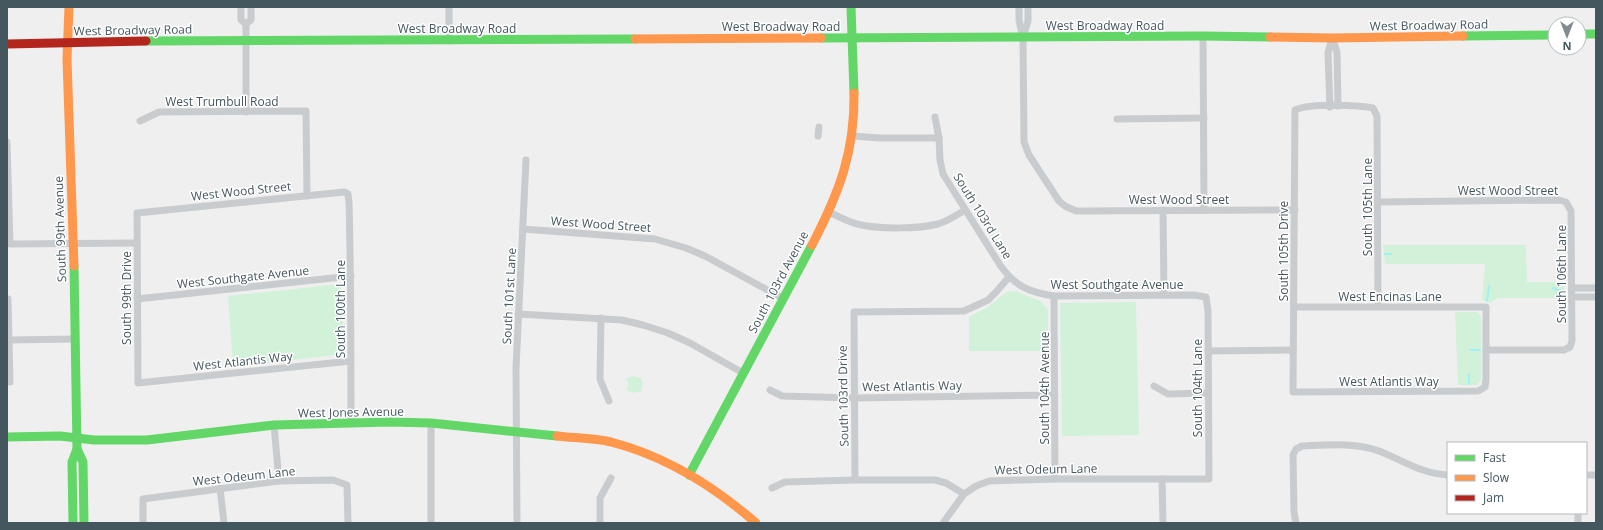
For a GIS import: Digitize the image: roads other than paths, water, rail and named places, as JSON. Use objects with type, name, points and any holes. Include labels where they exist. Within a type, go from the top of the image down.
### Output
[{"type":"main road","name":"South 99th Avenue","points":[[69,7],[69,149],[73,243],[77,439],[77,449],[72,462],[73,523]]},
{"type":"main road","name":"South 103rd Avenue","points":[[689,475],[829,212],[843,176],[852,136],[854,96],[851,7]]},
{"type":"main road","name":"West Broadway Road","points":[[7,44],[246,41],[1204,36],[1332,38],[1547,35]]},
{"type":"main road","name":"West Jones Avenue","points":[[7,437],[60,436],[77,439],[162,439],[274,425],[431,423],[610,442],[646,453],[689,475]]},
{"type":"main road","name":"South 99th Avenue","points":[[77,449],[83,462],[84,523]]},
{"type":"main road","points":[[689,475],[734,504],[756,523]]},
{"type":"street","points":[[241,7],[242,20],[246,24],[246,112]]},
{"type":"street","points":[[246,24],[251,20],[251,7]]},
{"type":"street","points":[[449,7],[449,41]]},
{"type":"street","points":[[1019,7],[1019,20],[1023,38]]},
{"type":"street","points":[[1023,38],[1028,21],[1028,7]]},
{"type":"street","points":[[1204,36],[1204,210]]},
{"type":"street","name":"West Wood Street","points":[[1023,38],[1024,142],[1029,155],[1059,201],[1065,206],[1076,211],[1295,210]]},
{"type":"street","points":[[1332,38],[1337,52],[1338,106],[1330,106],[1328,53],[1332,38]]},
{"type":"street","name":"South 105th Drive","points":[[1293,392],[1296,110],[1302,106],[1330,106]]},
{"type":"street","name":"South 105th Lane","points":[[1338,106],[1364,106],[1373,108],[1377,116],[1378,307]]},
{"type":"street","name":"West Trumbull Road","points":[[140,121],[159,112],[306,111],[306,196]]},
{"type":"street","name":"South 103rd Lane","points":[[935,117],[943,174],[1009,277]]},
{"type":"street","points":[[1117,119],[1204,118]]},
{"type":"street","points":[[818,136],[819,127]]},
{"type":"street","points":[[852,136],[880,138],[939,138]]},
{"type":"street","points":[[7,142],[10,244],[137,243]]},
{"type":"street","name":"South 101st Lane","points":[[517,523],[516,368],[526,160]]},
{"type":"street","name":"West Wood Street","points":[[137,213],[344,192],[348,194]]},
{"type":"street","name":"South 100th Lane","points":[[348,194],[351,276],[351,423]]},
{"type":"street","name":"West Wood Street","points":[[1378,202],[1559,200],[1566,202]]},
{"type":"street","name":"South 106th Lane","points":[[1486,350],[1564,350],[1570,346],[1572,341],[1571,211],[1566,202]]},
{"type":"street","points":[[829,212],[860,225],[875,227],[916,227],[946,221],[965,210]]},
{"type":"street","points":[[1163,210],[1164,295]]},
{"type":"street","name":"South 99th Drive","points":[[137,213],[138,383]]},
{"type":"street","name":"West Wood Street","points":[[523,229],[655,239],[686,248],[705,256],[784,299]]},
{"type":"street","name":"West Southgate Avenue","points":[[137,299],[351,276]]},
{"type":"street","name":"West Southgate Avenue","points":[[1009,277],[1019,285],[1032,292],[1054,296],[1194,295],[1206,297]]},
{"type":"street","name":"South 103rd Drive","points":[[856,480],[854,312],[964,311],[988,300],[1009,277]]},
{"type":"street","points":[[1572,288],[1596,288]]},
{"type":"street","name":"South 104th Avenue","points":[[1054,296],[1055,479]]},
{"type":"street","name":"South 104th Lane","points":[[1206,297],[1208,311],[1208,479]]},
{"type":"street","points":[[1572,298],[1596,297]]},
{"type":"street","points":[[8,299],[8,382]]},
{"type":"street","name":"West Encinas Lane","points":[[1294,307],[1486,307],[1486,350]]},
{"type":"street","points":[[518,314],[601,318],[629,322],[668,333],[743,373]]},
{"type":"street","points":[[601,318],[600,379],[609,401]]},
{"type":"street","points":[[9,340],[75,339]]},
{"type":"street","points":[[1208,351],[1294,350]]},
{"type":"street","name":"West Atlantis Way","points":[[1293,392],[1478,391],[1485,387],[1486,350]]},
{"type":"street","name":"West Atlantis Way","points":[[138,383],[351,361]]},
{"type":"street","points":[[1154,386],[1168,394],[1208,393]]},
{"type":"street","name":"West Atlantis Way","points":[[770,390],[782,396],[854,398],[1055,395]]},
{"type":"street","points":[[431,423],[431,523]]},
{"type":"street","points":[[274,425],[279,481]]},
{"type":"street","points":[[1296,523],[1294,512],[1292,456],[1296,449],[1302,446],[1359,446],[1378,451],[1408,465],[1438,474],[1447,475]]},
{"type":"street","points":[[600,523],[600,498],[611,478]]},
{"type":"street","name":"West Odeum Lane","points":[[964,494],[976,486],[989,482],[1055,479],[1208,479]]},
{"type":"street","points":[[1162,479],[1163,523]]},
{"type":"street","name":"West Odeum Lane","points":[[143,523],[143,500],[220,488],[279,481],[333,480],[347,485],[348,523]]},
{"type":"street","points":[[772,488],[785,482],[935,480],[946,483],[964,494],[943,523]]},
{"type":"street","points":[[220,488],[224,523]]},
{"type":"waterway","points":[[1385,254],[1391,254]]},
{"type":"waterway","points":[[1487,301],[1489,286]]},
{"type":"waterway","points":[[1553,288],[1564,293]]},
{"type":"waterway","points":[[1471,350],[1480,350]]},
{"type":"waterway","points":[[1469,374],[1469,384]]}]
